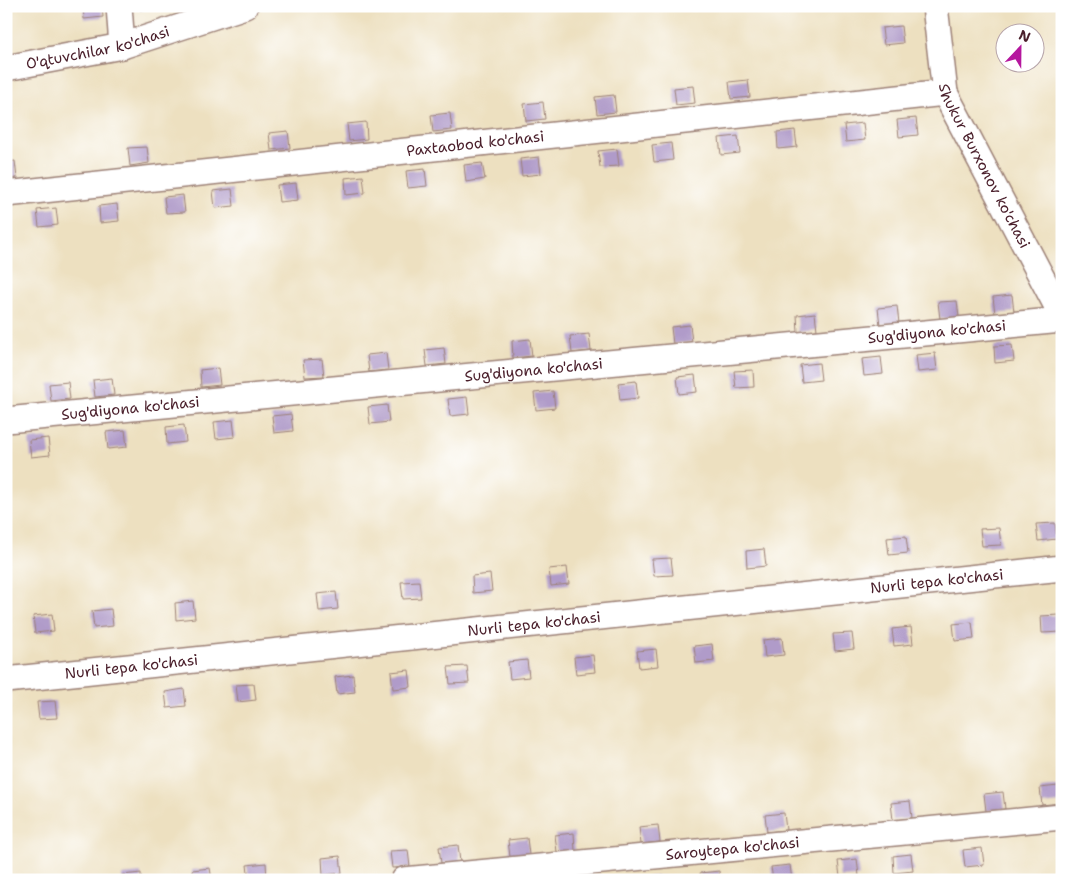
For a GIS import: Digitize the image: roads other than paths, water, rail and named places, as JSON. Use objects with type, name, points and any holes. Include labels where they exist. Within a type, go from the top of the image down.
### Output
[{"type":"street","points":[[119,6],[122,46]]},
{"type":"street","name":"O'qtuvchilar ko'chasi","points":[[6,68],[122,46],[245,6]]},
{"type":"street","name":"Shukur Burxonov ko'chasi","points":[[935,6],[945,93],[1062,316]]},
{"type":"street","name":"Paxtaobod ko'chasi","points":[[6,194],[945,93]]},
{"type":"street","name":"Sug'diyona ko'chasi","points":[[6,420],[1062,320]]},
{"type":"street","name":"Nurli tepa ko'chasi","points":[[6,680],[1062,568]]},
{"type":"street","name":"Saroytepa ko'chasi","points":[[404,880],[1062,818]]}]
